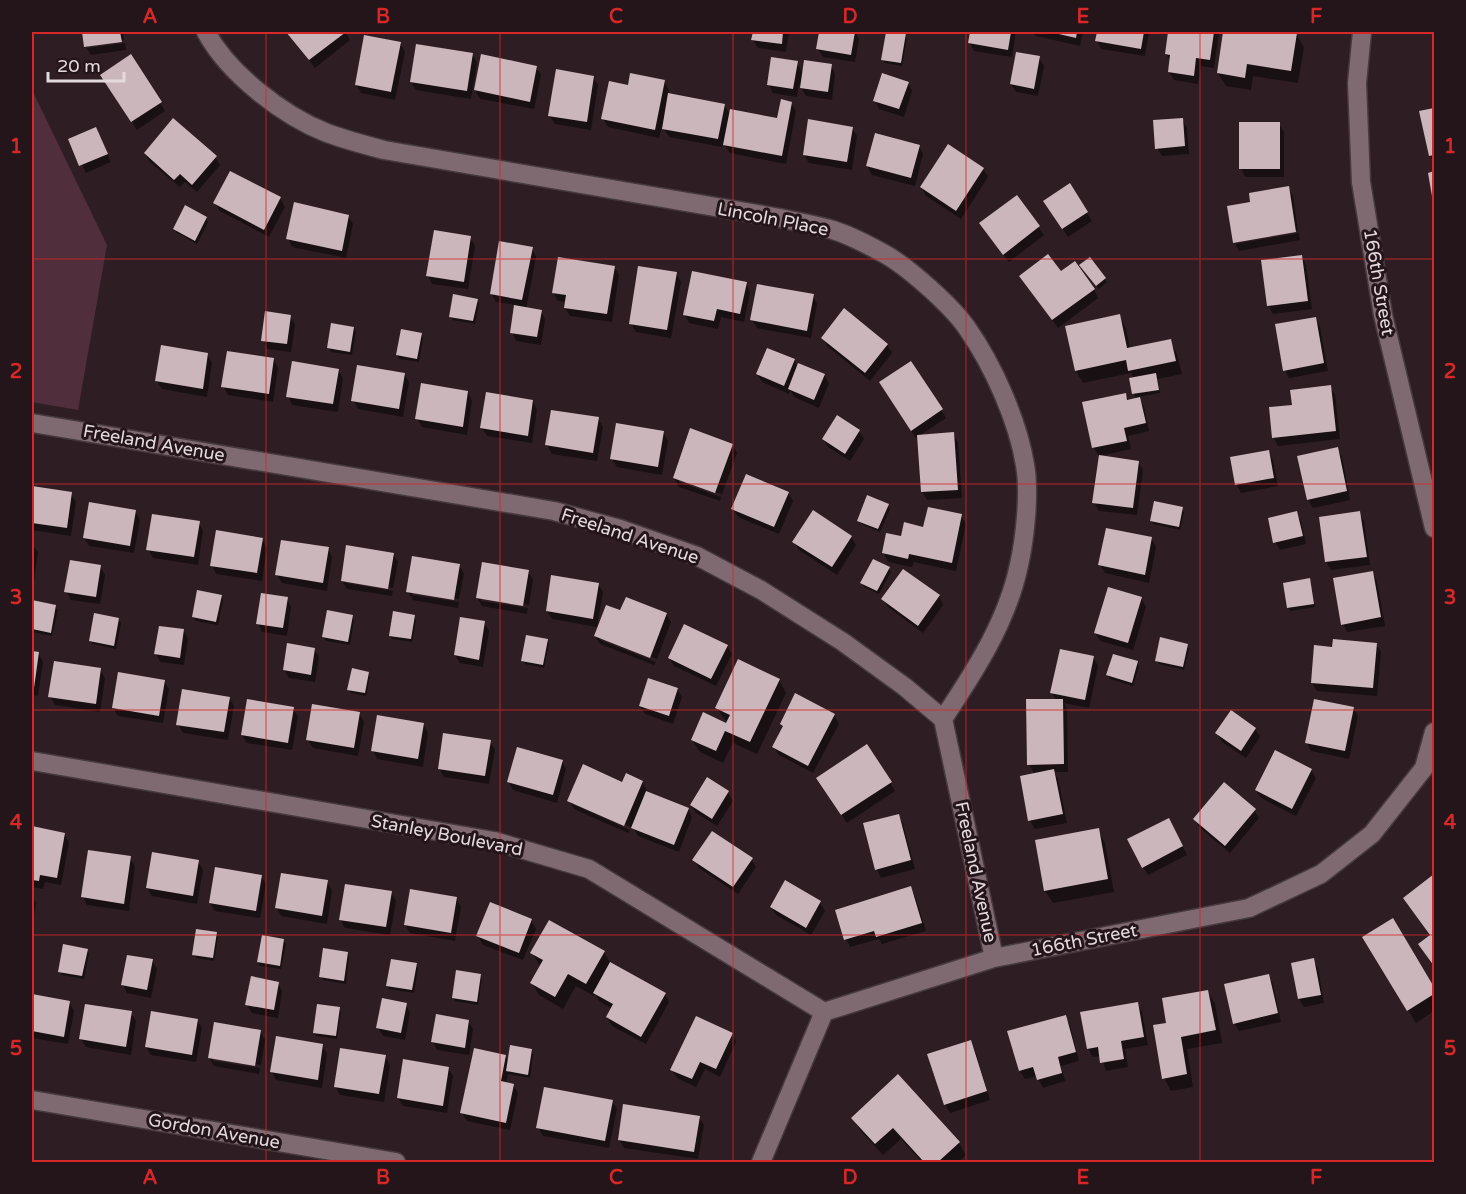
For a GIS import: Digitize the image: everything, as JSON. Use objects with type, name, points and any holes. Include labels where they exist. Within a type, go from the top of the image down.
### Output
[{"type":"street","name":"Lincoln Place","points":[[206,32],[234,69],[273,104],[326,133],[384,150],[780,218],[835,230],[884,254],[925,284],[967,327],[993,373],[1013,419],[1026,466],[1026,512],[1019,565],[1005,611],[981,661],[943,719]]},
{"type":"street","name":"166th Street","points":[[1362,32],[1358,83],[1361,182],[1383,315],[1434,528]]},
{"type":"street","name":"Freeland Avenue","points":[[32,423],[554,511],[620,529],[697,555],[761,590],[852,648],[905,687],[943,719],[994,958]]},
{"type":"street","name":"166th Street","points":[[824,1012],[994,958],[1249,908],[1321,874],[1372,834],[1424,768],[1434,732]]},
{"type":"street","name":"Stanley Boulevard","points":[[32,760],[494,841],[589,869],[824,1012]]},
{"type":"street","points":[[761,1162],[824,1012]]},
{"type":"street","name":"Gordon Avenue","points":[[32,1100],[396,1162]]},
{"type":"shaded area","points":[[32,90],[107,245],[78,410],[32,402]]},
{"type":"building","points":[[82,32],[120,32],[122,42],[84,47]]},
{"type":"building","points":[[286,32],[346,32],[309,60]]},
{"type":"building","points":[[753,32],[783,32],[782,44],[751,40]]},
{"type":"building","points":[[819,32],[855,32],[851,55],[816,49]]},
{"type":"building","points":[[886,32],[906,33],[901,63],[881,60]]},
{"type":"building","points":[[970,32],[1011,32],[1008,50],[968,43]]},
{"type":"building","points":[[1050,32],[1077,32],[1076,38]]},
{"type":"building","points":[[1097,32],[1144,32],[1141,49],[1095,41]]},
{"type":"building","points":[[1168,32],[1214,32],[1210,60],[1196,58],[1194,76],[1168,72],[1170,55],[1165,54]]},
{"type":"building","points":[[1223,32],[1297,33],[1291,71],[1247,64],[1245,78],[1217,73]]},
{"type":"building","points":[[364,35],[401,42],[391,92],[355,85]]},
{"type":"building","points":[[416,44],[473,53],[467,91],[410,82]]},
{"type":"building","points":[[1016,52],[1040,56],[1034,89],[1010,84]]},
{"type":"building","points":[[131,54],[162,102],[131,122],[100,75]]},
{"type":"building","points":[[481,54],[537,66],[530,102],[474,90]]},
{"type":"building","points":[[771,57],[798,61],[793,89],[767,85]]},
{"type":"building","points":[[804,60],[832,64],[828,92],[800,88]]},
{"type":"building","points":[[556,69],[594,76],[587,122],[548,116]]},
{"type":"building","points":[[630,73],[665,80],[655,130],[601,119],[609,81],[628,85]]},
{"type":"building","points":[[882,73],[909,82],[899,109],[873,101]]},
{"type":"building","points":[[668,93],[725,104],[718,139],[662,129]]},
{"type":"building","points":[[781,99],[792,102],[782,156],[723,145],[730,109],[777,118]]},
{"type":"building","points":[[1434,108],[1434,155],[1429,156],[1419,111]]},
{"type":"building","points":[[173,118],[217,156],[192,185],[180,174],[174,180],[144,153]]},
{"type":"building","points":[[1183,118],[1185,146],[1155,149],[1153,120]]},
{"type":"building","points":[[808,119],[853,127],[847,162],[803,155]]},
{"type":"building","points":[[1239,122],[1280,122],[1280,169],[1239,169]]},
{"type":"building","points":[[96,127],[108,154],[79,166],[68,139]]},
{"type":"building","points":[[875,133],[920,145],[911,178],[866,166]]},
{"type":"building","points":[[948,144],[984,168],[956,211],[920,187]]},
{"type":"building","points":[[230,171],[281,197],[264,230],[213,203]]},
{"type":"building","points":[[1434,171],[1434,202],[1433,202],[1428,173]]},
{"type":"building","points":[[1070,183],[1088,212],[1062,229],[1043,201]]},
{"type":"building","points":[[1289,186],[1296,232],[1233,243],[1227,206],[1250,202],[1249,193]]},
{"type":"building","points":[[1017,195],[1040,226],[1003,255],[979,223]]},
{"type":"building","points":[[294,202],[349,215],[342,251],[286,239]]},
{"type":"building","points":[[185,205],[207,217],[195,241],[173,229]]},
{"type":"building","points":[[434,230],[471,236],[464,282],[426,276]]},
{"type":"building","points":[[499,241],[533,247],[522,300],[490,294]]},
{"type":"building","points":[[1048,254],[1061,271],[1075,261],[1095,289],[1052,320],[1019,276]]},
{"type":"building","points":[[1302,255],[1308,301],[1267,306],[1261,260]]},
{"type":"building","points":[[558,257],[615,266],[607,314],[564,308],[566,295],[552,293]]},
{"type":"building","points":[[1090,257],[1106,278],[1096,286],[1079,265]]},
{"type":"building","points":[[638,266],[677,272],[667,330],[629,324]]},
{"type":"building","points":[[692,271],[747,282],[740,314],[717,309],[714,321],[683,315]]},
{"type":"building","points":[[757,284],[814,294],[807,331],[750,320]]},
{"type":"building","points":[[453,294],[478,299],[473,321],[449,317]]},
{"type":"building","points":[[514,305],[542,310],[537,337],[510,333]]},
{"type":"building","points":[[844,308],[888,344],[865,373],[821,338]]},
{"type":"building","points":[[265,311],[291,315],[287,344],[261,341]]},
{"type":"building","points":[[1120,314],[1127,348],[1171,339],[1176,361],[1128,371],[1126,360],[1075,371],[1065,326]]},
{"type":"building","points":[[1316,317],[1324,363],[1283,371],[1275,324]]},
{"type":"building","points":[[331,323],[354,327],[350,352],[327,348]]},
{"type":"building","points":[[401,329],[422,333],[417,359],[396,355]]},
{"type":"building","points":[[161,345],[208,353],[203,389],[155,381]]},
{"type":"building","points":[[767,348],[795,359],[784,386],[756,374]]},
{"type":"building","points":[[227,351],[274,358],[269,394],[221,387]]},
{"type":"building","points":[[292,361],[339,369],[333,404],[286,397]]},
{"type":"building","points":[[911,361],[943,409],[911,431],[879,382]]},
{"type":"building","points":[[798,363],[825,374],[814,400],[788,389]]},
{"type":"building","points":[[357,365],[405,373],[399,409],[351,401]]},
{"type":"building","points":[[1156,373],[1159,390],[1132,394],[1129,378]]},
{"type":"building","points":[[421,383],[468,391],[463,427],[415,419]]},
{"type":"building","points":[[1331,385],[1336,431],[1272,438],[1269,407],[1292,405],[1290,390]]},
{"type":"building","points":[[486,392],[533,400],[528,436],[480,428]]},
{"type":"building","points":[[1126,393],[1127,400],[1140,397],[1146,423],[1124,428],[1127,441],[1092,448],[1082,402]]},
{"type":"building","points":[[551,410],[599,417],[593,453],[545,445]]},
{"type":"building","points":[[837,415],[860,430],[845,454],[822,439]]},
{"type":"building","points":[[616,423],[664,431],[658,467],[610,459]]},
{"type":"building","points":[[690,428],[733,444],[715,493],[673,478]]},
{"type":"building","points":[[954,432],[958,490],[921,492],[917,435]]},
{"type":"building","points":[[1338,447],[1347,491],[1307,500],[1297,456]]},
{"type":"building","points":[[1269,450],[1274,478],[1235,485],[1230,457]]},
{"type":"building","points":[[1099,455],[1139,461],[1133,508],[1092,503]]},
{"type":"building","points":[[746,474],[789,492],[774,527],[731,509]]},
{"type":"building","points":[[32,486],[72,492],[67,528],[32,523]]},
{"type":"building","points":[[867,495],[889,504],[878,529],[857,521]]},
{"type":"building","points":[[1154,501],[1183,507],[1179,527],[1150,521]]},
{"type":"building","points":[[89,502],[136,510],[130,546],[83,538]]},
{"type":"building","points":[[928,507],[962,514],[952,563],[909,554],[908,559],[882,553],[886,533],[901,536],[904,522],[923,527]]},
{"type":"building","points":[[813,510],[852,536],[832,567],[792,542]]},
{"type":"building","points":[[1297,511],[1303,536],[1273,543],[1268,518]]},
{"type":"building","points":[[1360,511],[1367,557],[1325,562],[1319,517]]},
{"type":"building","points":[[152,514],[200,521],[194,557],[146,550]]},
{"type":"building","points":[[1106,528],[1152,537],[1145,575],[1098,565]]},
{"type":"building","points":[[216,530],[263,538],[257,573],[210,566]]},
{"type":"building","points":[[281,540],[329,547],[323,583],[275,575]]},
{"type":"building","points":[[346,545],[394,553],[388,589],[341,581]]},
{"type":"building","points":[[412,556],[460,564],[454,600],[406,592]]},
{"type":"building","points":[[873,559],[890,567],[877,591],[860,583]]},
{"type":"building","points":[[70,560],[101,565],[96,597],[64,592]]},
{"type":"building","points":[[482,562],[529,570],[523,606],[476,598]]},
{"type":"building","points":[[903,569],[940,595],[918,626],[881,599]]},
{"type":"building","points":[[1373,571],[1381,617],[1341,625],[1333,578]]},
{"type":"building","points":[[551,575],[599,583],[593,619],[546,611]]},
{"type":"building","points":[[1310,578],[1314,604],[1287,608],[1283,583]]},
{"type":"building","points":[[1108,587],[1142,597],[1128,643],[1094,633]]},
{"type":"building","points":[[197,590],[222,595],[216,622],[192,617]]},
{"type":"building","points":[[261,593],[288,597],[283,628],[256,624]]},
{"type":"building","points":[[626,597],[667,613],[650,658],[594,636],[606,605],[620,610]]},
{"type":"building","points":[[32,600],[56,605],[51,633],[32,629]]},
{"type":"building","points":[[327,610],[353,615],[348,642],[322,637]]},
{"type":"building","points":[[393,611],[415,615],[411,639],[389,636]]},
{"type":"building","points":[[94,613],[119,618],[114,646],[89,641]]},
{"type":"building","points":[[460,617],[485,621],[479,660],[454,655]]},
{"type":"building","points":[[684,624],[728,645],[711,679],[668,658]]},
{"type":"building","points":[[159,626],[184,629],[180,658],[154,654]]},
{"type":"building","points":[[526,635],[548,639],[543,665],[521,661]]},
{"type":"building","points":[[1160,637],[1188,644],[1183,667],[1155,661]]},
{"type":"building","points":[[1333,639],[1377,643],[1373,688],[1311,683],[1314,645],[1332,647]]},
{"type":"building","points":[[287,643],[315,648],[311,675],[283,670]]},
{"type":"building","points":[[1060,649],[1094,656],[1085,700],[1050,693]]},
{"type":"building","points":[[32,651],[39,652],[34,688],[32,688]]},
{"type":"building","points":[[1113,654],[1138,661],[1132,683],[1106,675]]},
{"type":"building","points":[[738,659],[780,679],[750,742],[725,731],[716,751],[691,740],[703,712],[726,723],[730,715],[715,708]]},
{"type":"building","points":[[54,661],[101,668],[96,704],[48,697]]},
{"type":"building","points":[[352,668],[369,672],[365,693],[347,690]]},
{"type":"building","points":[[118,672],[165,680],[159,716],[112,708]]},
{"type":"building","points":[[648,678],[678,688],[669,716],[639,706]]},
{"type":"building","points":[[182,689],[230,697],[224,732],[176,725]]},
{"type":"building","points":[[795,693],[835,714],[808,766],[772,747],[783,726],[780,724]]},
{"type":"building","points":[[247,699],[294,707],[288,743],[241,735]]},
{"type":"building","points":[[1026,699],[1063,699],[1064,764],[1027,765]]},
{"type":"building","points":[[1314,699],[1354,707],[1345,751],[1305,743]]},
{"type":"building","points":[[312,704],[360,712],[354,748],[306,740]]},
{"type":"building","points":[[1231,710],[1256,728],[1241,751],[1215,733]]},
{"type":"building","points":[[377,715],[424,723],[418,759],[371,751]]},
{"type":"building","points":[[443,733],[491,740],[485,776],[438,769]]},
{"type":"building","points":[[867,744],[892,782],[841,815],[816,778]]},
{"type":"building","points":[[517,747],[563,760],[553,795],[507,782]]},
{"type":"building","points":[[1275,750],[1312,769],[1292,809],[1255,790]]},
{"type":"building","points":[[583,764],[622,782],[626,773],[643,781],[624,826],[567,801]]},
{"type":"building","points":[[1054,769],[1063,814],[1028,821],[1020,776]]},
{"type":"building","points":[[707,777],[729,791],[712,819],[690,805]]},
{"type":"building","points":[[1224,782],[1256,809],[1225,846],[1193,819]]},
{"type":"building","points":[[646,791],[689,808],[674,845],[631,828]]},
{"type":"building","points":[[899,814],[911,860],[875,870],[863,823]]},
{"type":"building","points":[[1169,818],[1183,846],[1142,868],[1127,839]]},
{"type":"building","points":[[32,826],[65,833],[57,878],[40,875],[39,881],[32,880]]},
{"type":"building","points":[[1099,828],[1108,879],[1044,891],[1035,840]]},
{"type":"building","points":[[712,831],[753,858],[733,887],[692,860]]},
{"type":"building","points":[[88,850],[131,856],[124,904],[81,897]]},
{"type":"building","points":[[152,852],[199,860],[193,896],[146,888]]},
{"type":"building","points":[[215,867],[262,875],[256,911],[209,903]]},
{"type":"building","points":[[281,873],[328,880],[322,916],[275,908]]},
{"type":"building","points":[[1434,874],[1434,966],[1418,944],[1430,935],[1403,898]]},
{"type":"building","points":[[785,880],[821,901],[806,928],[770,907]]},
{"type":"building","points":[[345,884],[392,891],[386,927],[339,920]]},
{"type":"building","points":[[911,886],[922,923],[876,937],[874,931],[844,940],[835,910]]},
{"type":"building","points":[[410,889],[457,897],[451,933],[404,925]]},
{"type":"building","points":[[490,902],[532,919],[519,953],[476,936]]},
{"type":"building","points":[[1393,918],[1434,987],[1434,994],[1407,1011],[1362,937]]},
{"type":"building","points":[[549,920],[605,951],[586,984],[568,974],[555,997],[530,983],[543,960],[530,953]]},
{"type":"building","points":[[196,929],[217,932],[213,958],[192,955]]},
{"type":"building","points":[[262,935],[284,939],[280,966],[257,962]]},
{"type":"building","points":[[63,944],[88,949],[82,976],[58,972]]},
{"type":"building","points":[[323,948],[348,952],[344,981],[319,977]]},
{"type":"building","points":[[127,955],[153,959],[147,990],[121,985]]},
{"type":"building","points":[[1314,958],[1321,995],[1298,999],[1291,963]]},
{"type":"building","points":[[391,959],[417,963],[412,990],[386,986]]},
{"type":"building","points":[[610,962],[666,993],[641,1037],[606,1017],[613,1004],[593,993]]},
{"type":"building","points":[[456,970],[481,974],[477,1002],[452,998]]},
{"type":"building","points":[[1269,974],[1278,1013],[1233,1024],[1224,984]]},
{"type":"building","points":[[251,976],[279,982],[274,1010],[245,1005]]},
{"type":"building","points":[[1208,990],[1216,1030],[1181,1037],[1187,1074],[1162,1079],[1153,1025],[1166,1023],[1162,998]]},
{"type":"building","points":[[32,994],[70,1001],[64,1037],[32,1031]]},
{"type":"building","points":[[382,998],[407,1003],[401,1033],[376,1028]]},
{"type":"building","points":[[1138,1002],[1144,1037],[1121,1041],[1124,1059],[1100,1063],[1098,1047],[1087,1049],[1080,1012]]},
{"type":"building","points":[[85,1004],[132,1011],[126,1047],[79,1039]]},
{"type":"building","points":[[317,1004],[340,1007],[336,1036],[313,1033]]},
{"type":"building","points":[[151,1011],[198,1019],[192,1055],[145,1047]]},
{"type":"building","points":[[436,1014],[469,1020],[465,1048],[431,1042]]},
{"type":"building","points":[[1066,1015],[1076,1052],[1058,1057],[1062,1073],[1037,1080],[1033,1067],[1019,1071],[1007,1031]]},
{"type":"building","points":[[696,1016],[733,1033],[716,1069],[700,1062],[692,1079],[670,1070]]},
{"type":"building","points":[[214,1022],[261,1030],[255,1066],[208,1058]]},
{"type":"building","points":[[276,1036],[323,1044],[318,1080],[270,1072]]},
{"type":"building","points":[[971,1040],[987,1091],[944,1105],[927,1054]]},
{"type":"building","points":[[510,1045],[532,1049],[528,1075],[506,1071]]},
{"type":"building","points":[[340,1048],[386,1055],[379,1094],[334,1087]]},
{"type":"building","points":[[474,1048],[506,1055],[501,1081],[514,1084],[506,1123],[460,1113]]},
{"type":"building","points":[[403,1059],[449,1067],[443,1106],[397,1098]]},
{"type":"building","points":[[898,1074],[960,1142],[938,1162],[924,1162],[893,1128],[875,1144],[851,1118]]},
{"type":"building","points":[[544,1087],[613,1100],[605,1141],[536,1128]]},
{"type":"building","points":[[623,1104],[700,1116],[694,1152],[618,1140]]}]
